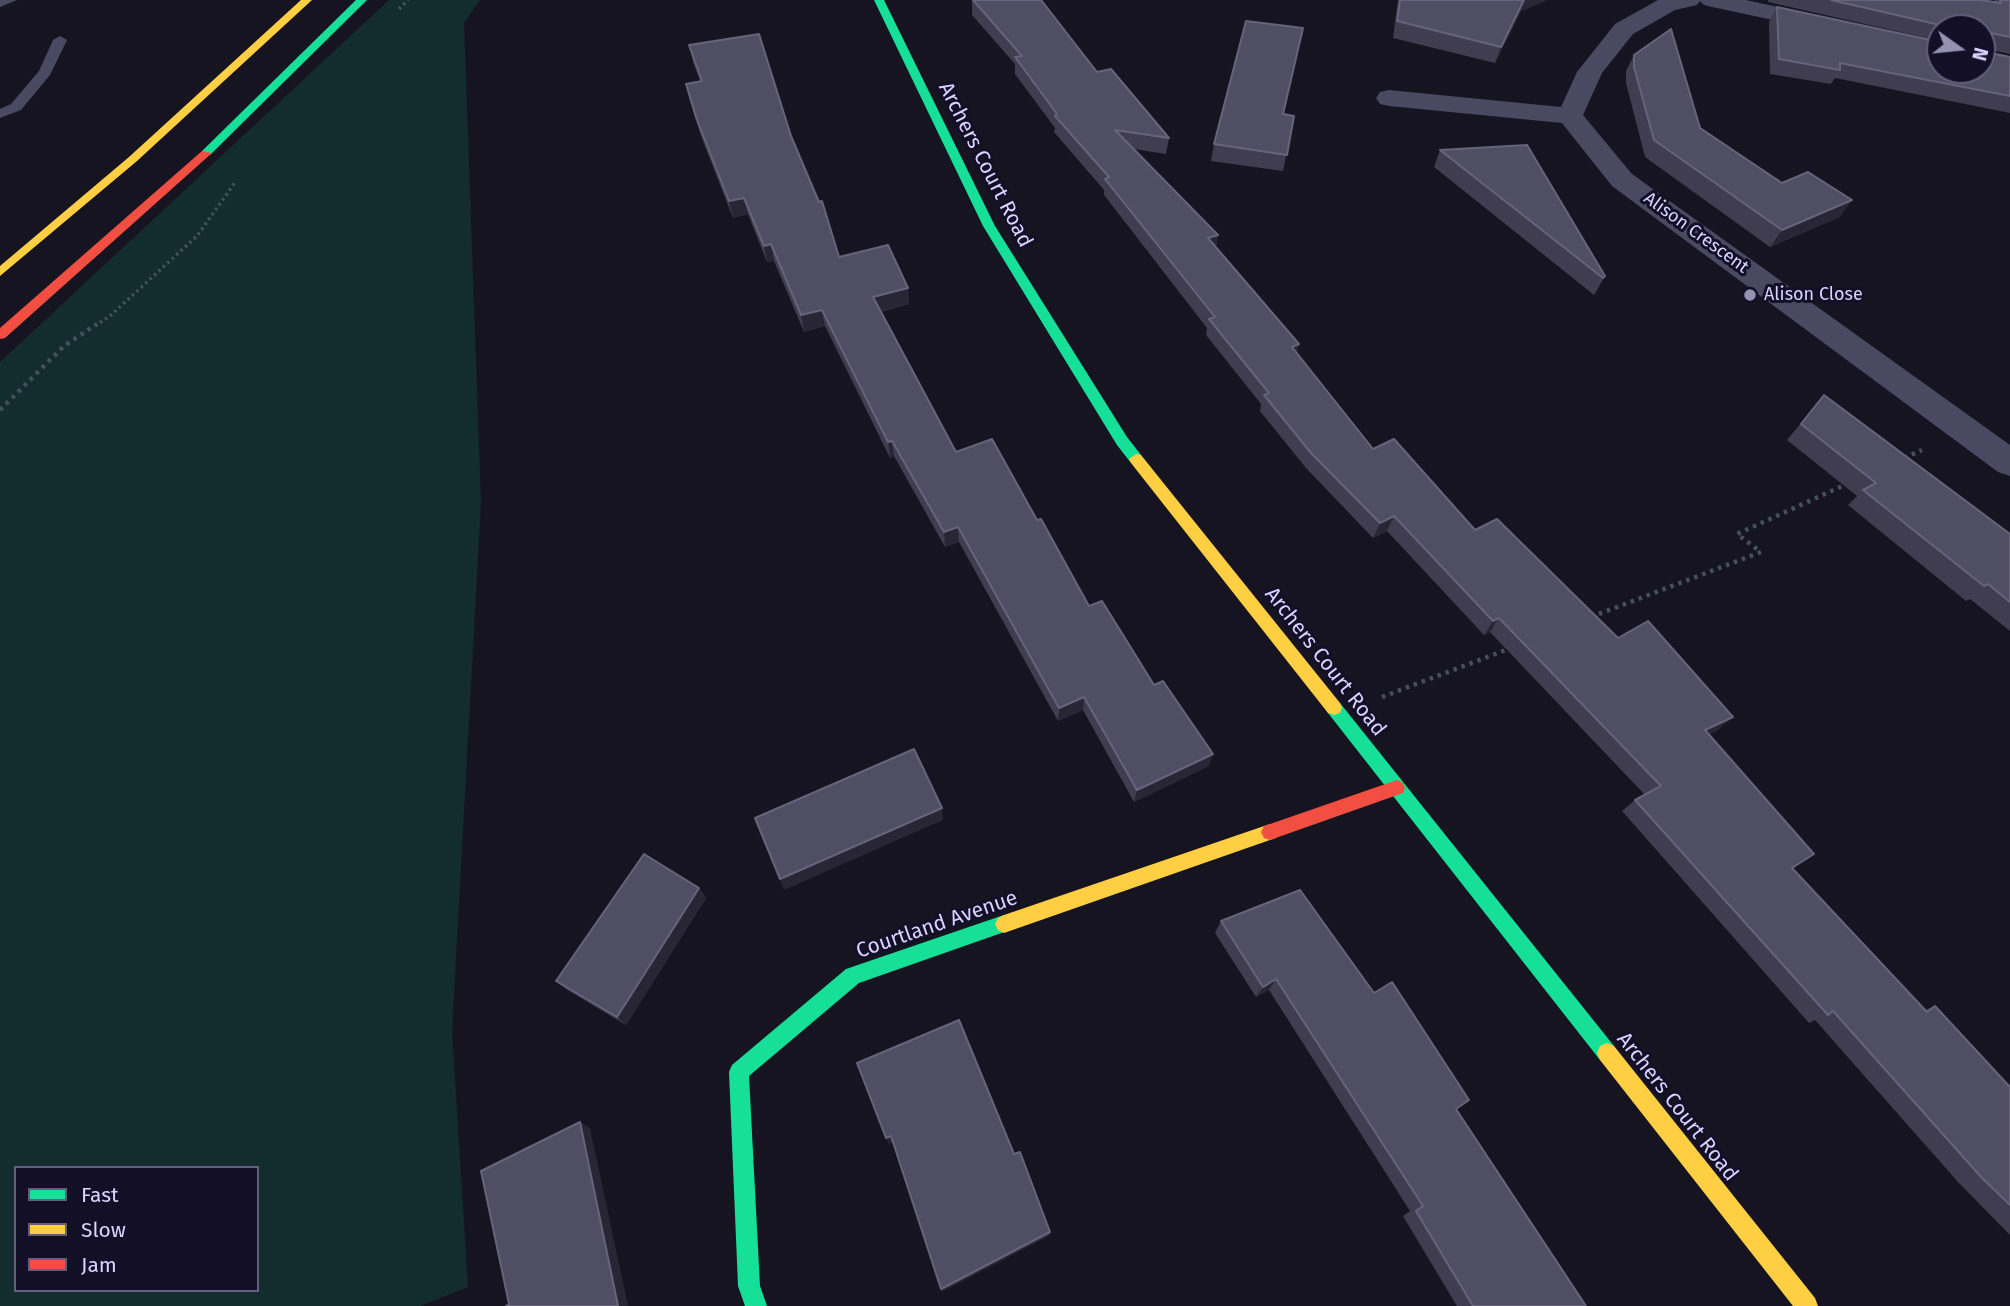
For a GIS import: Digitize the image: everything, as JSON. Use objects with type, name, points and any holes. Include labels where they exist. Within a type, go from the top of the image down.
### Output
[{"type":"main road","points":[[0,272],[133,159],[307,0]]},
{"type":"main road","points":[[0,335],[185,173],[362,0]]},
{"type":"main road","name":"Archers Court Road","points":[[879,0],[989,226],[1122,440],[1807,1306]]},
{"type":"main road","name":"Courtland Avenue","points":[[756,1306],[749,1286],[739,1072],[853,976],[1398,788]]},
{"type":"street","points":[[1389,98],[1570,116],[1590,72],[1624,29],[1668,4],[1689,0]]},
{"type":"street","points":[[1712,0],[1846,29]]},
{"type":"street","name":"Alison Crescent","points":[[1570,116],[1622,180],[2010,463]]},
{"type":"lane","points":[[0,3],[11,0]]},
{"type":"lane","points":[[0,114],[16,107],[45,72],[60,40]]},
{"type":"path","points":[[398,10],[408,0]]},
{"type":"path","points":[[0,410],[64,346],[110,316],[197,236],[245,172]]},
{"type":"path","points":[[1895,463],[1967,430]]},
{"type":"path","points":[[1582,621],[1761,552],[1737,534],[1858,479]]},
{"type":"path","points":[[1339,714],[1518,645]]},
{"type":"green space","points":[[389,0],[480,0],[464,23],[481,502],[452,1031],[468,1287],[420,1306],[0,1306],[0,362]]},
{"type":"building","points":[[973,0],[1041,0],[1097,72],[1111,69],[1169,138],[1115,130],[1218,235],[1208,238],[1299,344],[1292,347],[1373,449],[1394,439],[1475,530],[1497,519],[1618,638],[1648,621],[1733,717],[1705,730],[1814,854],[1792,868],[1927,1012],[1935,1006],[2010,1087],[2010,1205],[1982,1178],[1833,1011],[1828,1015],[1635,800],[1661,786],[1499,618],[1493,621],[1394,516],[1380,523],[1311,453],[1264,395],[1269,393],[1209,319],[1215,317],[1105,179],[1109,177],[1055,116],[1057,114],[1015,57],[1022,56]]},
{"type":"building","points":[[1400,0],[1524,0],[1501,47],[1397,21]]},
{"type":"building","points":[[1831,0],[1981,0],[2001,3],[2000,0],[2010,0],[2010,37],[1996,34],[1996,14],[1926,14],[1926,22]]},
{"type":"building","points":[[1777,7],[1926,39],[1926,80],[1840,63],[1840,70],[1779,59]]},
{"type":"building","points":[[1246,21],[1303,28],[1283,114],[1294,116],[1287,155],[1214,144]]},
{"type":"building","points":[[1671,29],[1700,128],[1782,183],[1808,172],[1852,200],[1782,230],[1654,140],[1634,67],[1634,55]]},
{"type":"building","points":[[759,34],[791,136],[819,202],[822,201],[839,257],[888,245],[908,288],[873,297],[956,452],[992,439],[1037,520],[1041,519],[1089,606],[1102,601],[1154,685],[1163,681],[1213,754],[1137,790],[1084,697],[1059,708],[958,527],[944,532],[892,441],[888,442],[822,310],[801,315],[771,244],[764,246],[744,198],[729,201],[686,84],[702,81],[689,45]]},
{"type":"building","points":[[1996,54],[2010,57],[2010,96],[1948,84],[1996,84]]},
{"type":"building","points":[[1527,145],[1605,276],[1603,278],[1440,150]]},
{"type":"building","points":[[1824,395],[2010,534],[2010,602],[1988,584],[1984,586],[1863,490],[1876,483],[1801,424]]},
{"type":"building","points":[[914,749],[942,808],[780,879],[755,818]]},
{"type":"building","points":[[644,854],[699,888],[617,1017],[556,981]]},
{"type":"building","points":[[1300,890],[1374,993],[1392,982],[1469,1100],[1456,1109],[1586,1306],[1473,1306],[1416,1211],[1423,1206],[1276,979],[1263,987],[1221,921]]},
{"type":"building","points":[[959,1020],[1014,1154],[1020,1152],[1050,1232],[941,1289],[891,1136],[886,1138],[857,1063]]},
{"type":"building","points":[[580,1122],[618,1306],[506,1306],[509,1304],[481,1171]]},
{"type":"traffic: fast","points":[[206,153],[362,0]]},
{"type":"traffic: fast","points":[[879,0],[989,226],[1122,441],[1136,459]]},
{"type":"traffic: fast","points":[[1334,708],[1607,1053]]},
{"type":"traffic: fast","points":[[756,1306],[749,1286],[739,1072],[853,976],[1004,924]]},
{"type":"traffic: slow","points":[[0,272],[133,159],[307,0]]},
{"type":"traffic: slow","points":[[1136,459],[1334,708]]},
{"type":"traffic: slow","points":[[1004,924],[1270,832]]},
{"type":"traffic: slow","points":[[1607,1053],[1807,1306]]},
{"type":"traffic: jam","points":[[0,335],[206,153]]},
{"type":"traffic: jam","points":[[1270,832],[1397,788]]},
{"type":"place","name":"Alison Close","points":[[1750,295]]}]
